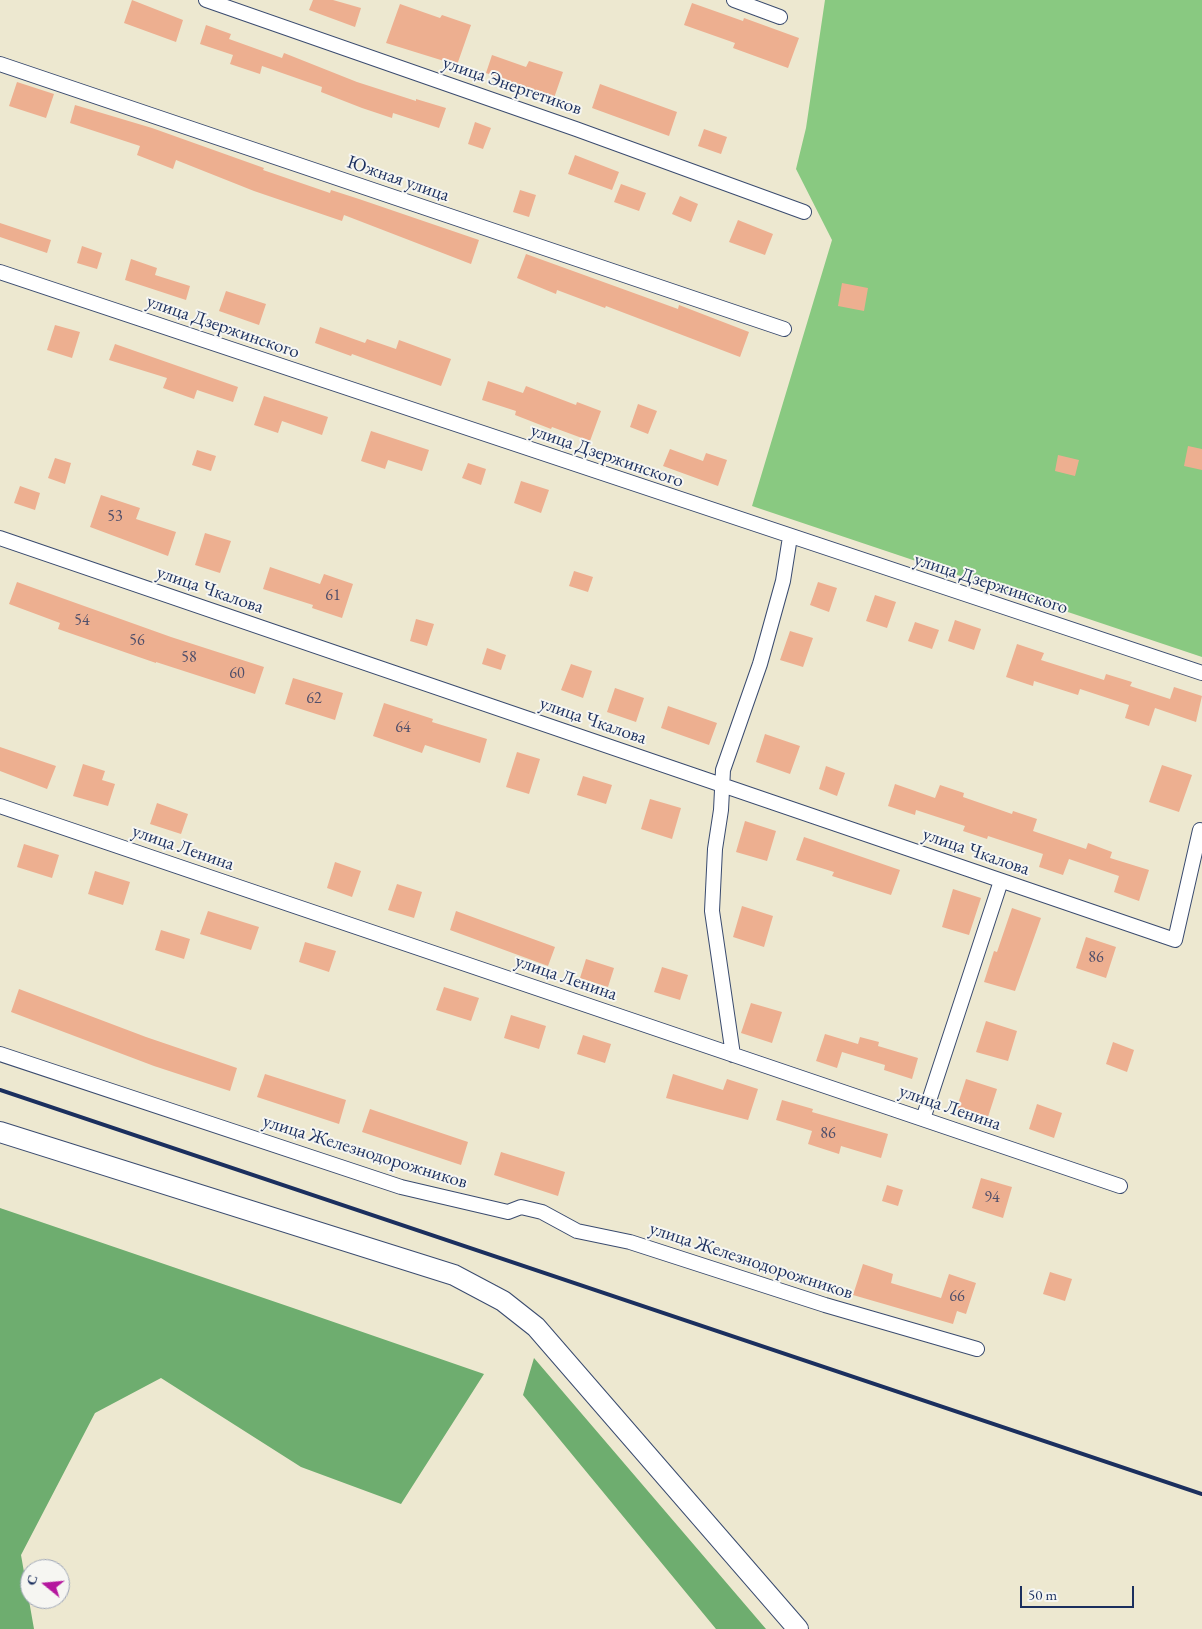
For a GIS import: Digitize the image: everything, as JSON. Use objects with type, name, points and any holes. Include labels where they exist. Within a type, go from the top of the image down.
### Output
[{"type":"main road","points":[[0,1132],[454,1275],[503,1302],[536,1327],[798,1629]]},
{"type":"street","name":"улица Энергетиков","points":[[206,0],[576,129],[804,212]]},
{"type":"street","points":[[734,0],[780,17]]},
{"type":"street","name":"Южная улица","points":[[0,64],[784,330]]},
{"type":"street","name":"улица Дзержинского","points":[[0,272],[1202,673]]},
{"type":"street","points":[[733,1054],[712,911],[715,849],[723,785],[723,770],[760,664],[772,623],[790,547],[790,537]]},
{"type":"street","name":"улица Чкалова","points":[[0,538],[1174,940],[1200,830]]},
{"type":"street","name":"улица Ленина","points":[[0,806],[1120,1186]]},
{"type":"street","points":[[924,1119],[1001,880]]},
{"type":"street","name":"улица Железнодорожников","points":[[0,1054],[401,1187],[508,1212],[521,1207],[542,1212],[577,1231],[630,1242],[824,1305],[977,1349]]},
{"type":"green space","points":[[825,0],[1202,0],[1202,657],[752,506],[832,240],[796,169],[806,128]]},
{"type":"green space","points":[[0,1208],[484,1374],[401,1504],[301,1467],[161,1378],[95,1413],[21,1555],[20,1609],[30,1609],[34,1629],[0,1629]]},
{"type":"green space","points":[[534,1358],[766,1629],[716,1629],[523,1395]]},
{"type":"building","points":[[132,0],[183,20],[176,42],[124,23]]},
{"type":"building","points":[[313,0],[333,0],[361,8],[355,27],[309,10]]},
{"type":"building","points":[[692,3],[743,21],[744,18],[799,38],[788,68],[733,48],[735,43],[684,25]]},
{"type":"building","points":[[400,4],[440,18],[442,15],[471,25],[457,65],[386,43]]},
{"type":"building","points":[[206,25],[231,34],[229,39],[282,58],[284,53],[357,82],[416,101],[416,99],[446,108],[439,128],[393,113],[392,118],[362,108],[321,92],[322,87],[262,66],[260,74],[230,64],[233,55],[200,44]]},
{"type":"building","points":[[492,55],[526,67],[529,61],[563,72],[554,98],[486,73]]},
{"type":"building","points":[[17,82],[54,94],[46,118],[9,106]]},
{"type":"building","points":[[600,84],[677,112],[669,136],[592,108]]},
{"type":"building","points":[[75,105],[152,128],[330,193],[331,190],[479,240],[471,264],[344,215],[342,221],[254,191],[176,160],[173,169],[137,155],[140,146],[70,123]]},
{"type":"building","points":[[475,122],[491,128],[483,149],[468,144]]},
{"type":"building","points":[[704,129],[727,137],[721,154],[698,146]]},
{"type":"building","points":[[575,155],[619,172],[612,190],[568,174]]},
{"type":"building","points":[[621,184],[646,193],[639,211],[614,202]]},
{"type":"building","points":[[520,190],[536,195],[529,217],[513,212]]},
{"type":"building","points":[[680,196],[698,204],[691,222],[672,214]]},
{"type":"building","points":[[738,220],[773,234],[765,255],[729,242]]},
{"type":"building","points":[[0,223],[51,240],[47,253],[0,237]]},
{"type":"building","points":[[82,246],[102,253],[97,269],[77,263]]},
{"type":"building","points":[[526,254],[678,309],[679,305],[749,332],[740,357],[606,306],[605,308],[557,290],[556,294],[517,278]]},
{"type":"building","points":[[131,259],[157,268],[155,275],[190,286],[186,300],[125,280]]},
{"type":"building","points":[[842,283],[868,288],[864,311],[838,306]]},
{"type":"building","points":[[226,291],[266,304],[259,325],[219,311]]},
{"type":"building","points":[[55,325],[80,332],[72,358],[47,350]]},
{"type":"building","points":[[320,327],[365,343],[367,339],[396,349],[399,340],[451,359],[441,386],[352,354],[351,356],[315,343]]},
{"type":"building","points":[[115,344],[238,387],[233,402],[197,390],[194,399],[163,388],[167,378],[109,360]]},
{"type":"building","points":[[488,381],[523,393],[526,386],[576,405],[577,402],[601,411],[590,441],[552,427],[551,429],[515,415],[516,411],[482,400]]},
{"type":"building","points":[[264,396],[328,417],[322,435],[282,421],[278,433],[254,425]]},
{"type":"building","points":[[638,404],[657,411],[648,434],[630,427]]},
{"type":"building","points":[[371,431],[429,450],[422,471],[388,460],[385,469],[361,461]]},
{"type":"building","points":[[1188,446],[1202,449],[1202,470],[1184,466]]},
{"type":"building","points":[[670,449],[703,461],[706,453],[727,460],[718,486],[663,466]]},
{"type":"building","points":[[197,450],[216,456],[211,471],[192,465]]},
{"type":"building","points":[[1058,455],[1079,460],[1075,476],[1055,471]]},
{"type":"building","points":[[55,458],[71,463],[65,484],[48,478]]},
{"type":"building","points":[[468,463],[486,469],[481,485],[462,478]]},
{"type":"building","points":[[521,481],[549,490],[541,513],[514,503]]},
{"type":"building","points":[[20,486],[40,493],[35,510],[14,503]]},
{"type":"building","points":[[101,495],[140,508],[136,519],[176,532],[168,556],[90,527]]},
{"type":"building","points":[[205,533],[231,541],[220,573],[195,565]]},
{"type":"building","points":[[270,567],[320,584],[324,574],[353,584],[342,618],[312,608],[313,605],[263,589]]},
{"type":"building","points":[[574,571],[593,577],[588,592],[569,586]]},
{"type":"building","points":[[17,582],[171,637],[264,667],[255,694],[156,663],[58,629],[60,623],[9,604]]},
{"type":"building","points":[[818,582],[837,588],[829,612],[810,605]]},
{"type":"building","points":[[875,595],[896,602],[887,628],[866,621]]},
{"type":"building","points":[[416,619],[434,624],[427,646],[410,641]]},
{"type":"building","points":[[955,620],[981,629],[974,650],[948,641]]},
{"type":"building","points":[[915,622],[939,630],[932,649],[908,641]]},
{"type":"building","points":[[790,631],[813,638],[803,667],[780,660]]},
{"type":"building","points":[[1017,644],[1044,653],[1041,660],[1104,680],[1106,674],[1132,682],[1130,686],[1170,699],[1174,687],[1202,696],[1196,722],[1155,708],[1149,726],[1125,718],[1129,705],[1080,689],[1078,695],[1034,681],[1033,686],[1006,677]]},
{"type":"building","points":[[487,648],[506,655],[501,670],[482,664]]},
{"type":"building","points":[[571,664],[592,671],[583,698],[561,690]]},
{"type":"building","points":[[293,678],[343,693],[335,720],[285,704]]},
{"type":"building","points":[[615,688],[644,698],[636,722],[607,712]]},
{"type":"building","points":[[384,703],[433,719],[432,722],[487,739],[480,763],[425,745],[422,753],[373,736]]},
{"type":"building","points":[[668,706],[717,723],[709,745],[661,728]]},
{"type":"building","points":[[765,734],[800,746],[790,774],[756,762]]},
{"type":"building","points":[[0,747],[56,766],[47,789],[0,771]]},
{"type":"building","points":[[517,752],[540,759],[529,794],[506,787]]},
{"type":"building","points":[[83,764],[105,771],[102,780],[115,784],[108,806],[73,796]]},
{"type":"building","points":[[1162,765],[1192,775],[1179,812],[1149,802]]},
{"type":"building","points":[[826,766],[845,773],[837,796],[819,789]]},
{"type":"building","points":[[583,776],[612,785],[606,804],[577,795]]},
{"type":"building","points":[[895,784],[935,798],[940,785],[964,793],[963,797],[1012,814],[1013,811],[1037,819],[1033,831],[1086,849],[1088,843],[1112,852],[1110,858],[1149,870],[1139,901],[1114,892],[1119,876],[1069,859],[1063,875],[1039,867],[1043,854],[988,836],[987,839],[963,831],[965,826],[916,810],[915,815],[888,806]]},
{"type":"building","points":[[650,799],[681,808],[672,839],[641,829]]},
{"type":"building","points":[[157,803],[188,814],[181,834],[150,824]]},
{"type":"building","points":[[745,821],[776,831],[767,861],[736,852]]},
{"type":"building","points":[[804,837],[900,870],[891,895],[832,876],[834,872],[796,860]]},
{"type":"building","points":[[24,844],[59,855],[52,878],[17,867]]},
{"type":"building","points":[[335,862],[361,871],[352,897],[327,888]]},
{"type":"building","points":[[95,871],[130,882],[123,905],[88,894]]},
{"type":"building","points":[[397,884],[422,892],[414,918],[388,910]]},
{"type":"building","points":[[953,889],[981,898],[969,935],[942,927]]},
{"type":"building","points":[[742,906],[773,916],[764,947],[733,937]]},
{"type":"building","points":[[1012,908],[1041,918],[1015,991],[984,982],[994,951],[997,952]]},
{"type":"building","points":[[208,911],[259,927],[251,950],[200,934]]},
{"type":"building","points":[[456,911],[555,947],[548,966],[450,930]]},
{"type":"building","points":[[161,930],[190,939],[184,959],[155,950]]},
{"type":"building","points":[[1086,937],[1116,947],[1106,978],[1076,968]]},
{"type":"building","points":[[305,942],[336,951],[329,972],[299,962]]},
{"type":"building","points":[[586,959],[614,968],[608,987],[580,978]]},
{"type":"building","points":[[662,967],[688,975],[680,1000],[654,992]]},
{"type":"building","points":[[444,987],[479,998],[471,1021],[436,1010]]},
{"type":"building","points":[[19,989],[146,1037],[237,1068],[230,1091],[154,1066],[11,1012]]},
{"type":"building","points":[[751,1003],[782,1012],[772,1043],[741,1033]]},
{"type":"building","points":[[511,1015],[546,1026],[539,1049],[504,1038]]},
{"type":"building","points":[[986,1021],[1017,1031],[1008,1061],[976,1052]]},
{"type":"building","points":[[825,1034],[858,1044],[860,1037],[879,1042],[878,1046],[918,1058],[912,1079],[884,1070],[885,1065],[842,1052],[837,1068],[816,1061]]},
{"type":"building","points":[[583,1035],[611,1044],[605,1063],[577,1054]]},
{"type":"building","points":[[1113,1042],[1134,1050],[1127,1072],[1106,1064]]},
{"type":"building","points":[[265,1074],[346,1100],[339,1124],[257,1097]]},
{"type":"building","points":[[673,1074],[723,1090],[727,1079],[758,1089],[748,1120],[666,1098]]},
{"type":"building","points":[[966,1079],[997,1089],[987,1120],[956,1110]]},
{"type":"building","points":[[782,1100],[813,1109],[812,1112],[888,1134],[881,1158],[841,1146],[839,1154],[808,1144],[812,1131],[776,1120]]},
{"type":"building","points":[[1037,1104],[1062,1113],[1054,1138],[1029,1129]]},
{"type":"building","points":[[370,1109],[468,1142],[461,1165],[362,1132]]},
{"type":"building","points":[[501,1152],[565,1172],[558,1196],[494,1175]]},
{"type":"building","points":[[981,1178],[1012,1187],[1003,1218],[972,1208]]},
{"type":"building","points":[[887,1185],[903,1190],[898,1206],[882,1201]]},
{"type":"building","points":[[863,1264],[893,1274],[891,1283],[941,1298],[949,1274],[976,1283],[966,1314],[957,1311],[953,1324],[853,1295]]},
{"type":"building","points":[[1050,1272],[1072,1279],[1065,1301],[1043,1294]]},
{"type":"railway","points":[[0,1090],[1202,1494]]}]
